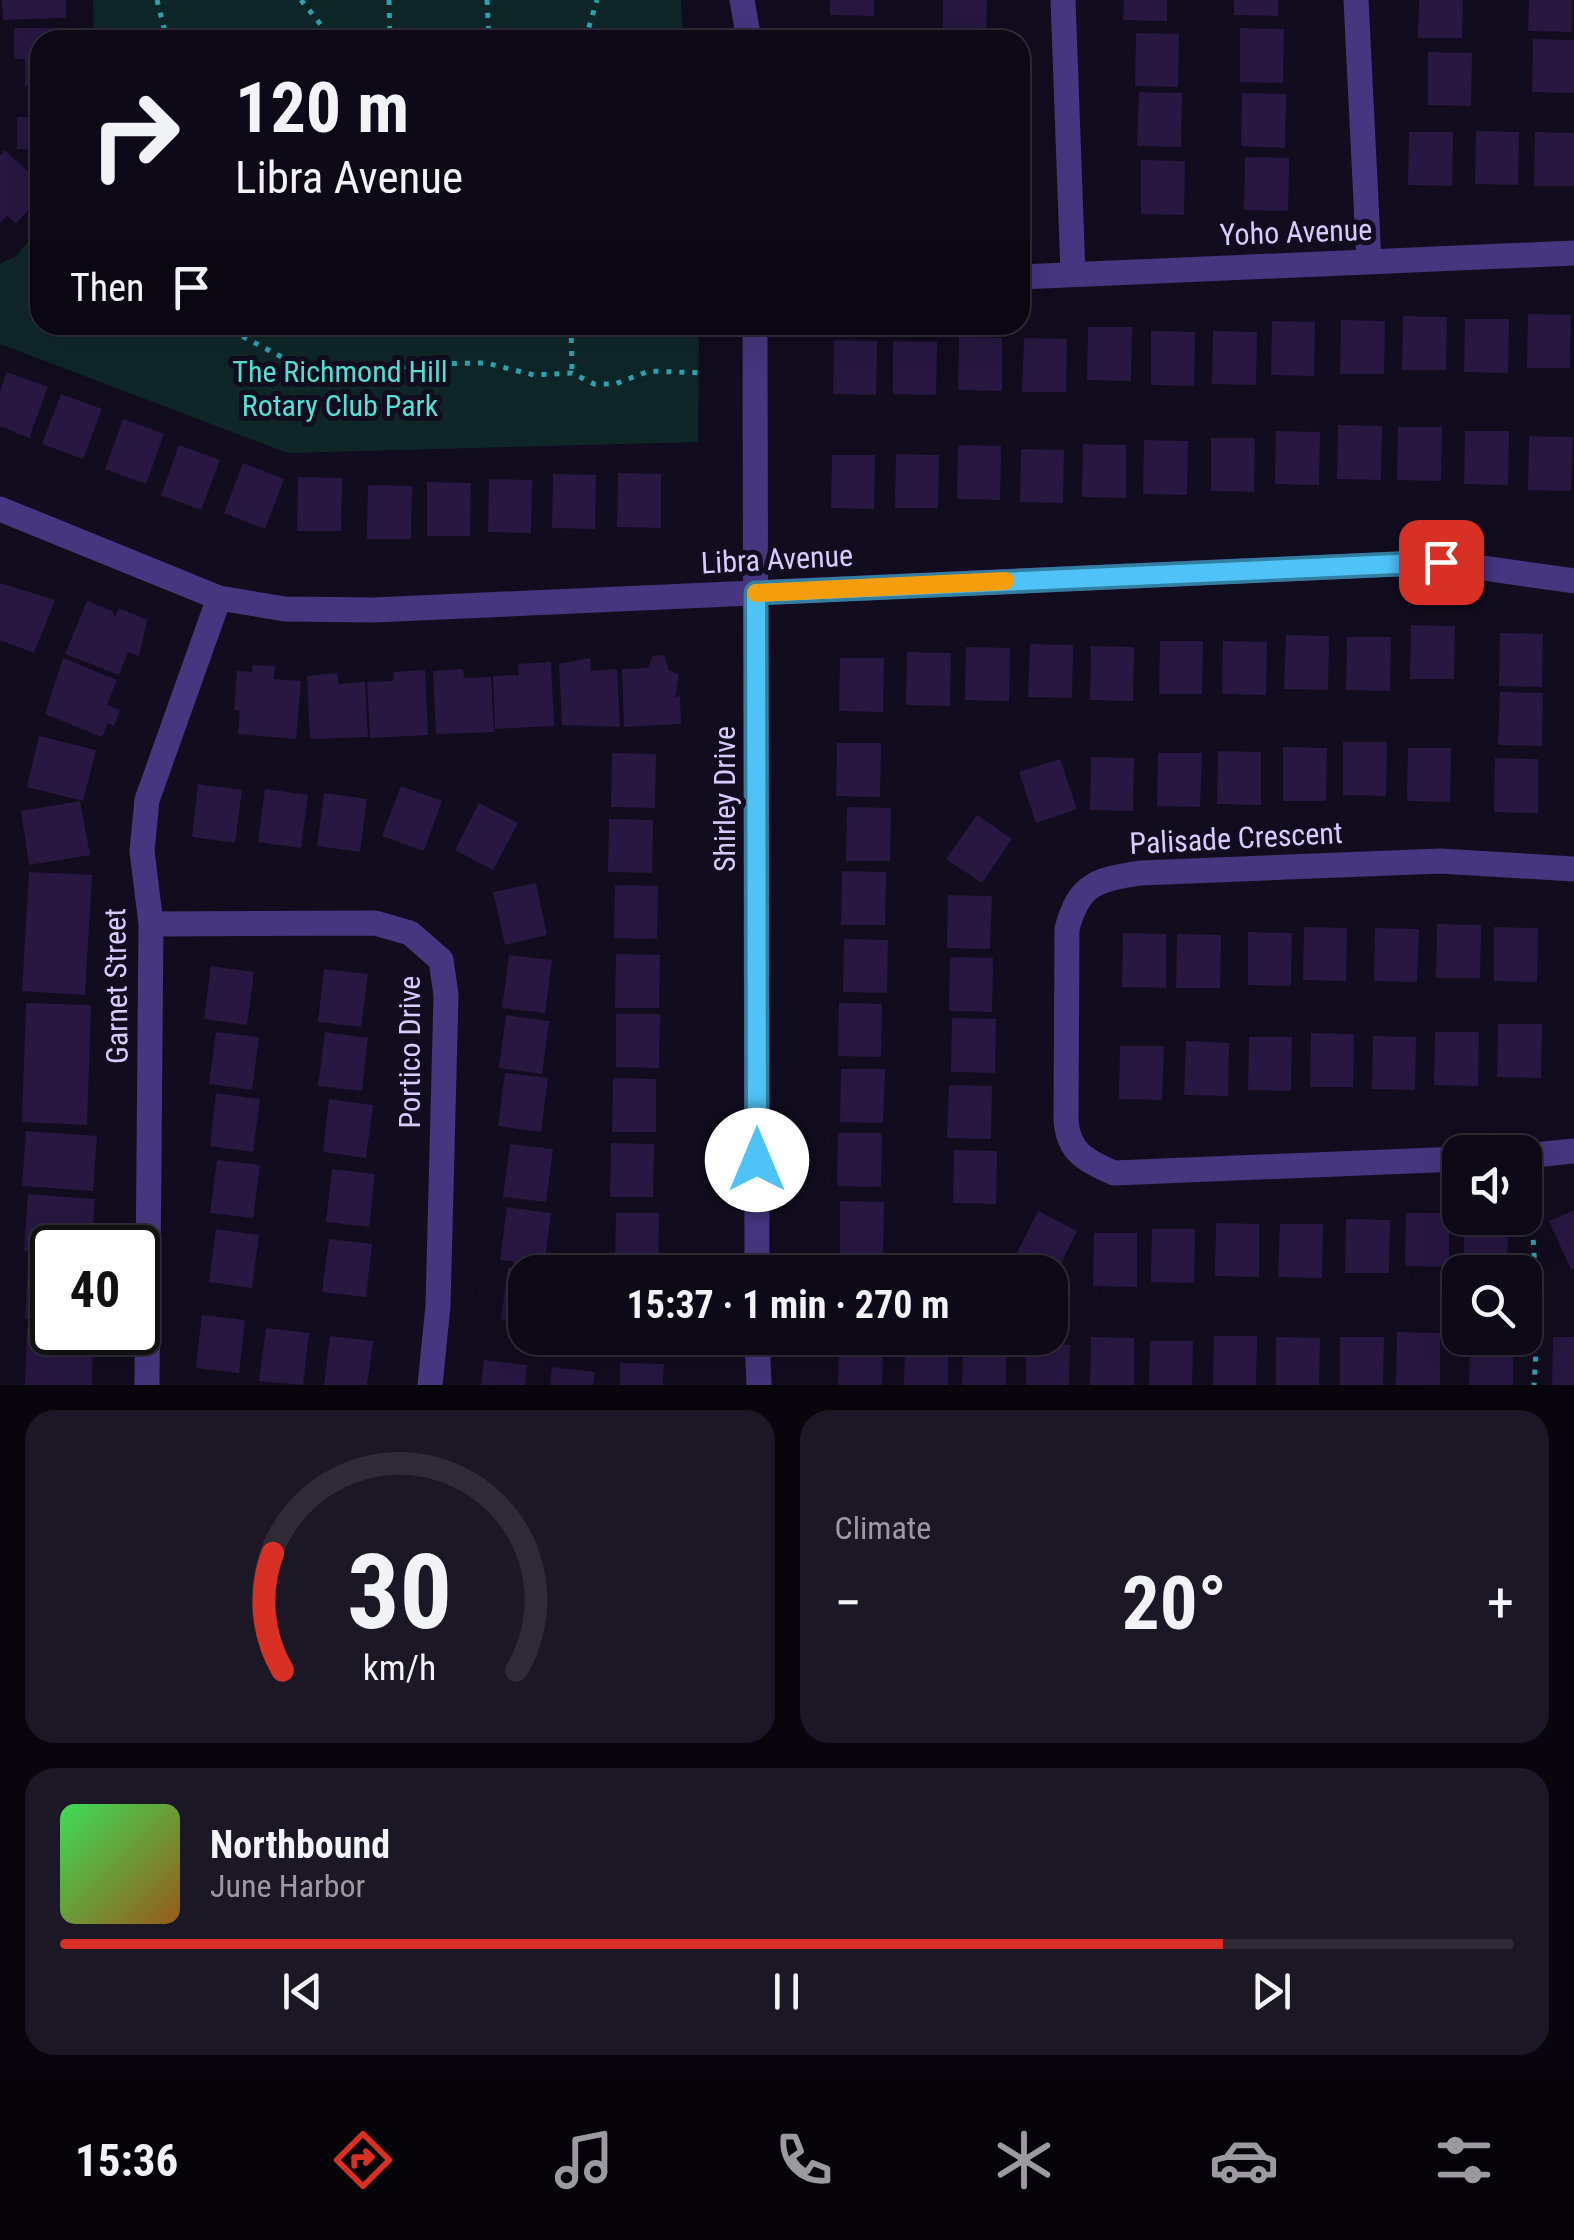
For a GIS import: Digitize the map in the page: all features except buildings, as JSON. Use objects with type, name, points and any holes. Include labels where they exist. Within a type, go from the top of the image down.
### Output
[{"type":"street","points":[[742,0],[750,30]]},
{"type":"street","points":[[755,30],[760,0]]},
{"type":"street","points":[[1064,0],[1074,274]]},
{"type":"street","points":[[1356,0],[1369,262]]},
{"type":"street","name":"Yoho Avenue","points":[[1030,276],[1574,252]]},
{"type":"street","name":"Shirley Drive","points":[[755,335],[757,1255]]},
{"type":"street","name":"Libra Avenue","points":[[0,508],[218,598],[286,609],[374,610],[1441,562],[1574,581]]},
{"type":"street","name":"Garnet Street","points":[[148,1385],[151,924],[142,851],[146,800],[218,598]]},
{"type":"street","name":"Palisade Crescent","points":[[1442,1160],[1114,1174],[1084,1160],[1067,1140],[1066,1120],[1067,929],[1074,902],[1088,888],[1107,879],[1140,874],[1440,861],[1574,869]]},
{"type":"street","name":"Portico Drive","points":[[151,924],[375,923],[410,933],[441,960],[446,995],[438,1306],[430,1385]]},
{"type":"street","points":[[1542,1154],[1574,1151]]},
{"type":"street","points":[[758,1355],[759,1385]]},
{"type":"path","points":[[157,0],[164,30]]},
{"type":"path","points":[[301,0],[325,30]]},
{"type":"path","points":[[389,0],[390,30]]},
{"type":"path","points":[[487,0],[488,30]]},
{"type":"path","points":[[588,30],[597,0]]},
{"type":"path","points":[[240,335],[318,376],[368,377],[415,364],[486,362],[534,374],[572,372],[594,384],[615,384],[649,371],[703,372]]},
{"type":"path","points":[[571,335],[572,372]]},
{"type":"path","points":[[1533,1235],[1538,1318],[1534,1385]]},
{"type":"green space","points":[[93,0],[681,0],[682,30],[94,30]]},
{"type":"green space","name":"The Richmond Hill Rotary Club Park","points":[[30,240],[30,335],[699,335],[698,442],[288,453],[0,344],[0,264],[16,256]]},
{"type":"slow traffic","points":[[756,593],[1005,581]]},
{"type":"route","points":[[757,1160],[756,593],[1441,562]]}]
